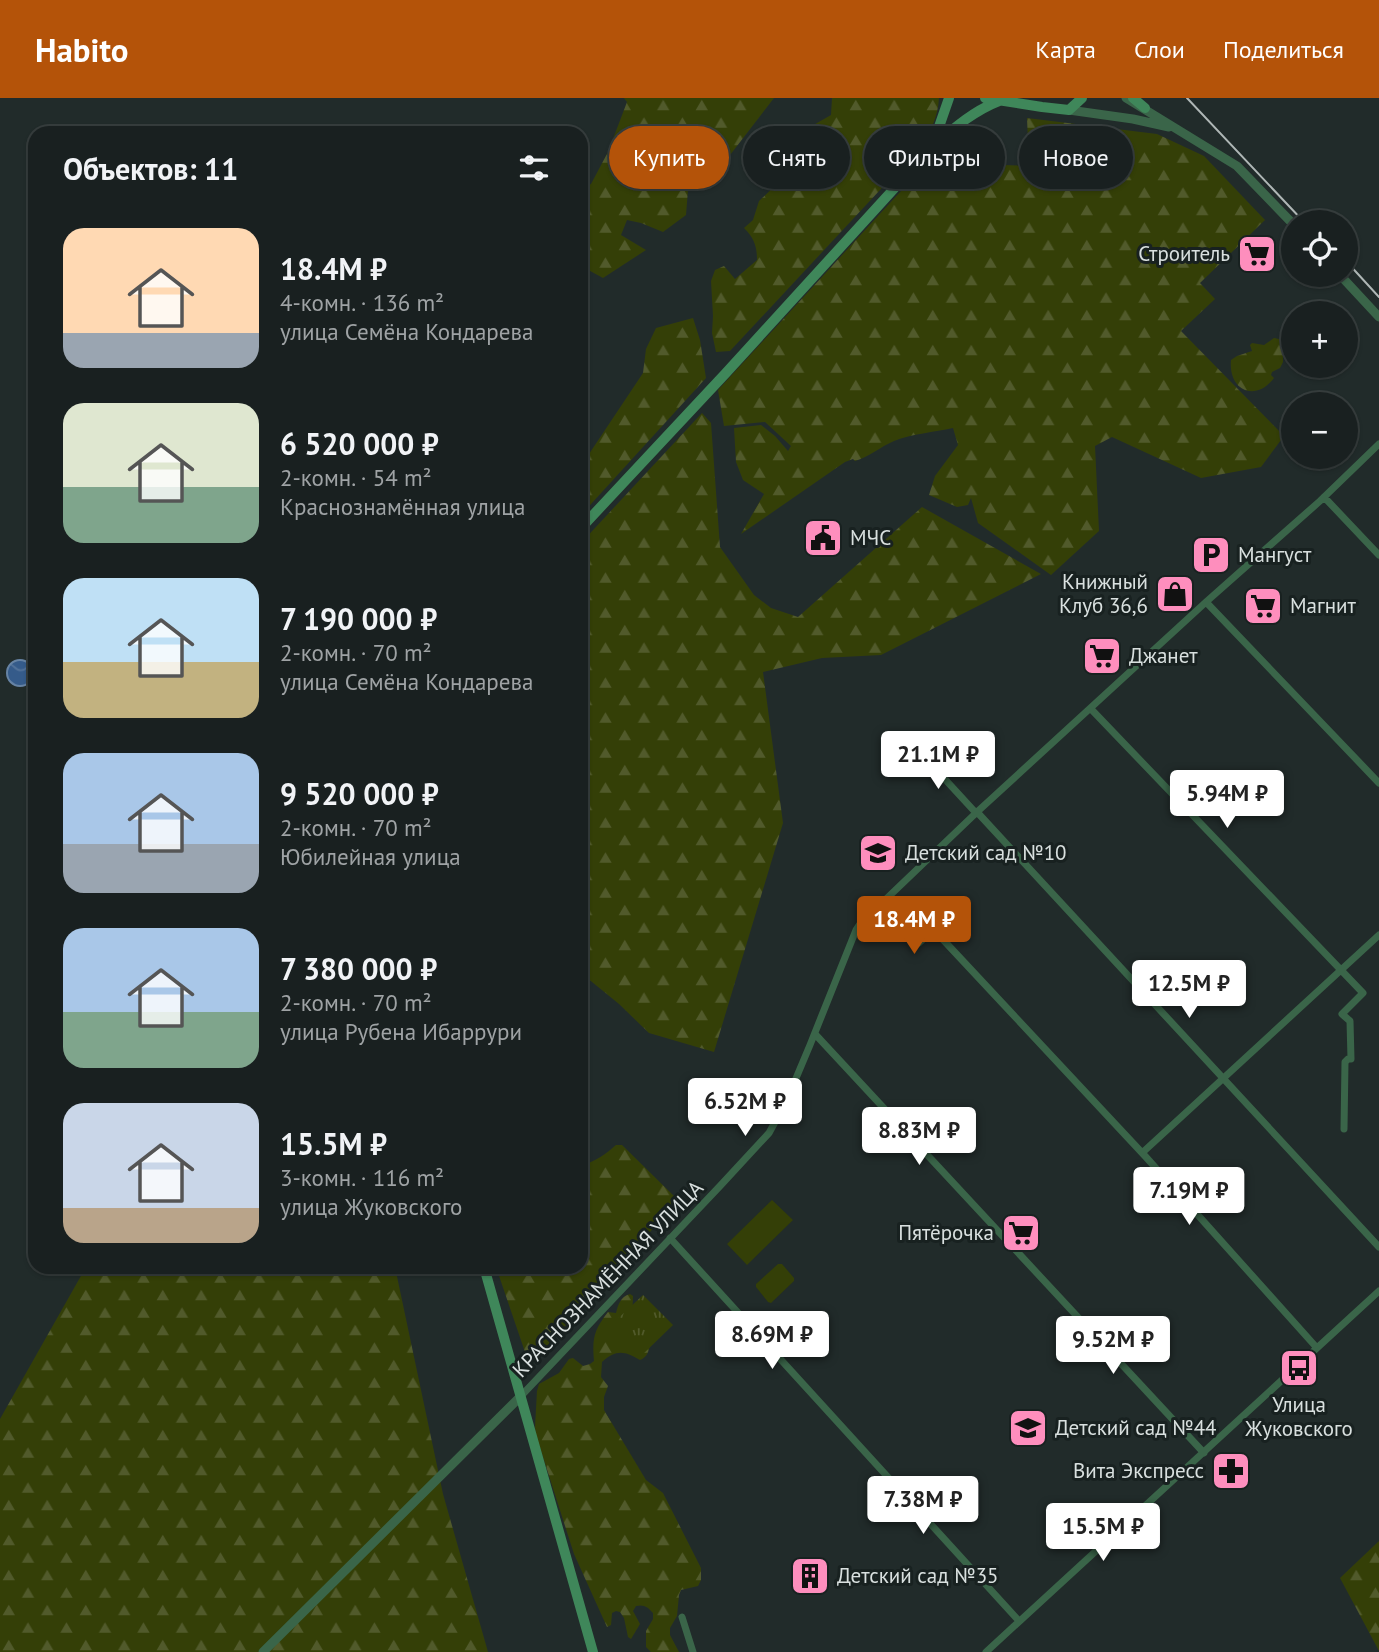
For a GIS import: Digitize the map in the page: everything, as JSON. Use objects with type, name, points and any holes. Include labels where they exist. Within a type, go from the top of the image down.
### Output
[{"type":"main road","points":[[939,126],[949,98]]},
{"type":"main road","points":[[985,98],[1039,103],[1069,110],[1082,98]]},
{"type":"main road","points":[[1133,98],[1145,108]]},
{"type":"main road","points":[[958,126],[973,114],[999,101]]},
{"type":"main road","points":[[588,521],[894,189]]},
{"type":"main road","points":[[486,1274],[593,1652]]},
{"type":"street","points":[[1126,98],[1237,166],[1281,212]]},
{"type":"street","points":[[1069,110],[1133,119],[1178,129]]},
{"type":"street","points":[[1351,287],[1379,317]]},
{"type":"street","name":"КРАСНОЗНАМЁННАЯ УЛИЦА","points":[[521,1396],[769,1133],[786,1102],[856,930],[977,813],[1379,444]]},
{"type":"street","points":[[1324,497],[1379,555]]},
{"type":"street","points":[[1206,602],[1379,783]]},
{"type":"street","points":[[1091,709],[1363,993],[1342,1014],[1350,1021],[1351,1046],[1351,1059],[1345,1062],[1344,1129]]},
{"type":"street","points":[[919,751],[1379,1247]]},
{"type":"street","points":[[880,904],[919,943],[937,928],[1317,1348]]},
{"type":"street","points":[[1142,1153],[1379,936]]},
{"type":"street","points":[[815,1034],[1204,1453]]},
{"type":"street","points":[[670,1238],[1019,1621]]},
{"type":"street","points":[[986,1652],[1379,1290]]},
{"type":"street","points":[[263,1652],[521,1396]]},
{"type":"street","points":[[682,1617],[693,1652]]},
{"type":"green space","points":[[624,98],[774,98],[752,126],[743,126],[743,138],[729,156],[729,126],[618,126],[627,102]]},
{"type":"green space","points":[[832,98],[939,98],[932,126],[864,126],[864,189],[881,189],[730,351],[716,352],[712,333],[711,281],[715,270],[724,266],[735,279],[757,260],[754,242],[744,228],[753,220],[759,201],[772,189],[850,189],[850,126],[812,126],[831,115]]},
{"type":"green space","points":[[1027,118],[1092,126],[1027,126]]},
{"type":"green space","points":[[1133,131],[1157,134],[1204,156],[1265,220],[1200,283],[1215,299],[1181,331],[1281,433],[1281,440],[1261,467],[1201,478],[1112,437],[1095,446],[1099,531],[1051,575],[978,523],[971,498],[968,505],[957,507],[929,495],[935,476],[958,445],[953,428],[901,439],[860,459],[845,462],[741,534],[764,494],[743,480],[736,462],[734,428],[761,425],[788,451],[791,446],[765,422],[724,426],[718,390],[903,189],[1005,189],[1005,165],[1019,166],[1019,189],[1133,189]]},
{"type":"green space","points":[[609,149],[609,189],[704,189],[688,190],[686,215],[663,232],[627,220],[621,235],[646,250],[603,278],[588,270],[588,186]]},
{"type":"green space","points":[[693,318],[700,340],[706,378],[588,507],[588,456],[643,373],[646,349],[656,328]]},
{"type":"green space","points":[[1274,338],[1281,340],[1281,366],[1272,372],[1274,378],[1267,386],[1259,390],[1244,390],[1234,379],[1231,360],[1252,351],[1252,343],[1264,345]]},
{"type":"green space","points":[[702,413],[711,423],[720,547],[754,595],[771,608],[798,617],[922,507],[1041,574],[881,655],[822,658],[763,672],[783,823],[714,1052],[649,1033],[588,979],[588,535]]},
{"type":"green space","points":[[616,1145],[622,1145],[677,1202],[548,1345],[535,1352],[525,1352],[498,1274],[588,1274],[588,1163]]},
{"type":"green space","points":[[772,1200],[793,1220],[747,1265],[727,1244]]},
{"type":"green space","points":[[778,1264],[782,1264],[794,1281],[771,1303],[756,1284]]},
{"type":"green space","points":[[82,1274],[396,1274],[443,1494],[488,1652],[0,1652],[0,1419]]},
{"type":"green space","points":[[630,1294],[633,1296],[632,1322],[650,1343],[649,1348],[640,1360],[616,1353],[602,1362],[601,1377],[608,1386],[604,1397],[604,1410],[646,1480],[663,1493],[701,1568],[698,1586],[681,1590],[677,1616],[670,1628],[670,1635],[679,1652],[651,1652],[646,1647],[646,1631],[653,1619],[653,1613],[644,1606],[636,1606],[633,1611],[640,1624],[631,1639],[620,1612],[612,1613],[611,1625],[607,1627],[574,1554],[536,1435],[539,1384],[559,1373],[569,1359],[573,1358],[583,1366],[594,1361],[593,1346],[600,1324],[608,1312],[616,1313],[622,1299]]},
{"type":"green space","points":[[643,1295],[673,1325],[639,1358],[609,1327]]},
{"type":"green space","points":[[1379,1541],[1379,1651],[1340,1578]]},
{"type":"water","points":[[15,661],[28,663],[28,683],[15,685],[8,678],[8,668]]},
{"type":"tram line","points":[[1187,98],[1293,210]]},
{"type":"tram line","points":[[1358,274],[1379,297]]},
{"type":"place","name":"Строитель","points":[[1257,254]]},
{"type":"place","name":"МЧС","points":[[823,538]]},
{"type":"place","name":"Мангуст","points":[[1211,555]]},
{"type":"place","name":"Книжный Клуб 36,6","points":[[1175,594]]},
{"type":"place","name":"Магнит","points":[[1263,606]]},
{"type":"place","name":"Джанет","points":[[1102,656]]},
{"type":"place","name":"Детский сад №10","points":[[878,853]]},
{"type":"place","name":"Пятёрочка","points":[[1021,1233]]},
{"type":"place","name":"Улица Жуковского","points":[[1299,1368]]},
{"type":"place","name":"Детский сад №44","points":[[1028,1428]]},
{"type":"place","name":"Вита Экспресс","points":[[1231,1471]]},
{"type":"place","name":"Детский сад №35","points":[[810,1576]]}]
